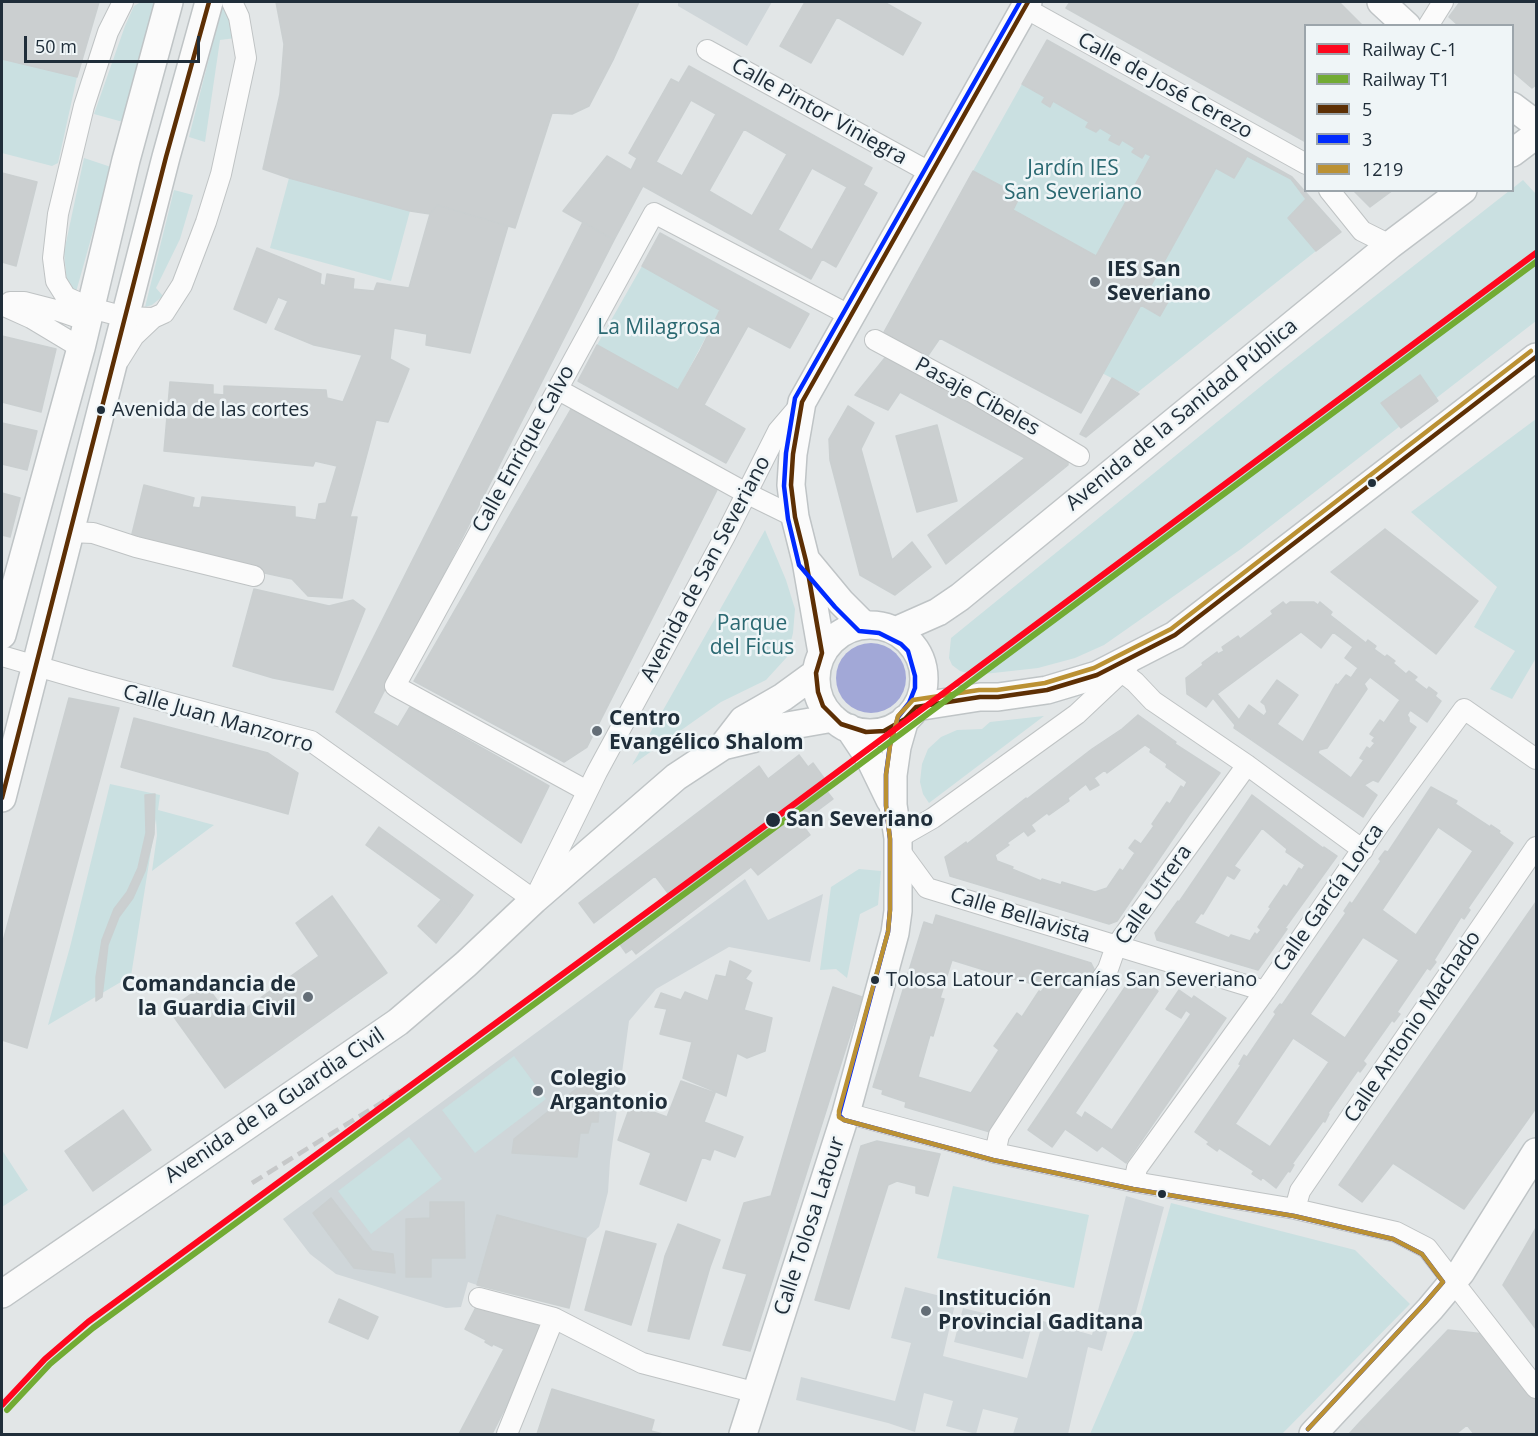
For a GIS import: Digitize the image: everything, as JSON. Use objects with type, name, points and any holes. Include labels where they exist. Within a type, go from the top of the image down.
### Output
[{"type":"main road","points":[[2,635],[81,348],[126,160],[169,2]]},
{"type":"main road","points":[[2,798],[208,2]]},
{"type":"main road","points":[[1381,2],[1405,24]]},
{"type":"main road","points":[[1027,5],[802,402],[793,454],[791,485],[795,517],[806,561],[819,663],[818,692],[823,706],[841,723],[866,732],[884,731],[910,713],[980,697],[998,697],[1047,690],[1097,675],[1145,651],[1175,635],[1536,357]]},
{"type":"main road","points":[[1514,108],[1536,124]]},
{"type":"main road","points":[[1514,152],[1536,135]]},
{"type":"main road","name":"Avenida de la Sanidad Pública","points":[[895,631],[938,612],[960,597],[1390,245],[1460,192]]},
{"type":"main road","points":[[806,561],[864,625]]},
{"type":"main road","points":[[723,746],[743,720],[783,697],[819,663],[831,641],[846,630],[864,625],[881,626],[895,631],[914,647],[923,675],[922,690],[910,713]]},
{"type":"main road","name":"Calle Tolosa Latour","points":[[743,1434],[846,1113],[895,933],[898,910],[898,842],[893,805],[894,766],[897,747],[910,713]]},
{"type":"main road","points":[[723,746],[752,739],[776,728],[841,723]]},
{"type":"main road","name":"Calle Tolosa Latour","points":[[841,723],[871,761],[893,805]]},
{"type":"main road","name":"Avenida de la Guardia Civil","points":[[2,1294],[398,1022],[676,777],[723,746]]},
{"type":"main road","points":[[1313,1434],[1430,1309],[1461,1272],[1536,1152]]},
{"type":"street","points":[[89,315],[66,297],[56,281],[53,258],[58,214],[84,106],[108,32],[123,2]]},
{"type":"street","points":[[109,378],[134,336],[153,318],[164,313],[182,285],[206,222],[221,174],[246,58],[239,17],[232,2]]},
{"type":"street","points":[[1429,24],[1443,2]]},
{"type":"street","name":"Calle de José Cerezo","points":[[1027,5],[1304,163]]},
{"type":"street","name":"Calle Pintor Viniegra","points":[[707,50],[931,173]]},
{"type":"street","points":[[1331,192],[1362,231],[1390,245]]},
{"type":"street","name":"Calle Enrique Calvo","points":[[587,791],[395,686],[654,213],[851,316]]},
{"type":"street","points":[[2,303],[24,302],[59,311],[89,315],[153,318]]},
{"type":"street","points":[[2,303],[81,348]]},
{"type":"street","name":"Pasaje Cibeles","points":[[875,340],[972,392],[1079,456]]},
{"type":"street","points":[[557,389],[746,493],[795,517]]},
{"type":"street","name":"Avenida de San Severiano","points":[[534,900],[587,791],[725,536],[778,431],[802,402]]},
{"type":"street","points":[[70,532],[93,533],[136,547],[254,576]]},
{"type":"street","points":[[898,842],[1077,714],[1145,651]]},
{"type":"street","name":"Calle Juan Manzorro","points":[[2,656],[311,741],[534,900]]},
{"type":"street","points":[[1122,672],[1136,682],[1153,701],[1247,765],[1363,850]]},
{"type":"street","name":"Calle García Lorca","points":[[1134,1182],[1137,1168],[1464,709],[1536,759]]},
{"type":"street","name":"Calle Utrera","points":[[995,1153],[999,1135],[1108,969],[1116,946],[1247,765]]},
{"type":"street","name":"Calle Bellavista","points":[[898,842],[927,888],[1264,991]]},
{"type":"street","name":"Calle Antonio Machado","points":[[1295,1209],[1300,1191],[1536,847]]},
{"type":"street","points":[[846,1113],[995,1153],[1134,1182],[1295,1209],[1396,1232],[1427,1248],[1536,1388]]},
{"type":"street","points":[[479,1298],[554,1318],[642,1363],[757,1393]]},
{"type":"street","points":[[507,1434],[554,1318]]},
{"type":"shaded area","points":[[678,2],[772,2],[747,46],[678,6]]},
{"type":"shaded area","name":"Colegio Argantonio","points":[[745,879],[768,920],[823,894],[810,962],[729,947],[656,989],[629,1021],[608,1192],[599,1227],[586,1239],[497,1215],[477,1285],[468,1282],[461,1307],[446,1308],[336,1274],[310,1254],[283,1219]]},
{"type":"shaded area","name":"Institución Provincial Gaditana","points":[[1126,1196],[1164,1207],[1131,1331],[1109,1326],[1102,1351],[1088,1347],[1068,1434],[1013,1434],[1018,1418],[983,1409],[976,1434],[946,1426],[953,1401],[924,1393],[915,1432],[796,1400],[801,1377],[895,1401],[911,1343],[891,1338],[905,1287],[956,1300],[943,1356],[1027,1378],[1043,1321],[1092,1335]]},
{"type":"shaded area","name":"Institución Provincial Gaditana","points":[[963,1308],[1032,1325],[1023,1359],[954,1342]]},
{"type":"green space","points":[[141,2],[157,2],[123,122],[94,114],[125,26],[134,6]]},
{"type":"green space","points":[[223,3],[236,38],[220,40],[205,142],[189,137]]},
{"type":"green space","points":[[2,59],[77,77],[58,163],[52,166],[2,153]]},
{"type":"green space","name":"Jardín IES San Severiano","points":[[1022,84],[1045,97],[1042,102],[1050,107],[1053,101],[1089,122],[1087,127],[1096,132],[1100,128],[1112,135],[1110,140],[1118,145],[1122,140],[1135,148],[1132,152],[1142,158],[1145,153],[1151,156],[1096,256],[1013,210],[1019,196],[973,171]]},
{"type":"green space","points":[[1247,156],[1291,179],[1306,199],[1288,218],[1316,251],[1138,392],[1102,373],[1141,305],[1159,315],[1149,289],[1216,168],[1234,178]]},
{"type":"green space","points":[[84,158],[111,167],[76,292],[67,284],[64,252]]},
{"type":"green space","points":[[289,178],[410,211],[391,281],[270,248]]},
{"type":"green space","points":[[1523,180],[1536,194],[1536,321],[1241,549],[1104,645],[1075,658],[1038,668],[975,675],[960,671],[952,665],[949,658],[951,638],[1281,370],[1508,192],[1514,192],[1514,187]]},
{"type":"green space","points":[[174,190],[193,195],[180,239],[156,288],[163,296],[152,305],[145,307]]},
{"type":"green space","name":"La Milagrosa","points":[[642,266],[720,310],[678,390],[597,345]]},
{"type":"green space","points":[[1536,419],[1536,658],[1512,699],[1490,689],[1515,651],[1474,627],[1497,587],[1411,512]]},
{"type":"green space","name":"Parque del Ficus","points":[[765,530],[786,580],[795,609],[793,633],[787,657],[766,680],[721,702],[632,765]]},
{"type":"green space","points":[[1044,716],[929,803],[923,794],[920,782],[922,764],[928,749],[941,737],[957,730],[982,729],[990,722]]},
{"type":"green space","points":[[110,784],[160,795],[158,810],[214,825],[152,871],[157,835],[156,819],[131,976],[48,1025],[70,947]]},
{"type":"green space","points":[[859,869],[881,871],[878,905],[860,914],[847,978],[836,969],[820,970],[831,887]]},
{"type":"green space","points":[[514,1056],[546,1099],[475,1153],[442,1110]]},
{"type":"green space","points":[[409,1137],[442,1179],[371,1234],[338,1191]]},
{"type":"green space","points":[[2,1150],[28,1190],[2,1207]]},
{"type":"green space","points":[[953,1186],[1089,1215],[1074,1288],[937,1258]]},
{"type":"green space","points":[[1171,1203],[1355,1250],[1410,1304],[1282,1434],[1090,1434],[1138,1323]]},
{"type":"water","points":[[878,643],[891,649],[900,658],[904,664],[906,678],[904,692],[896,703],[885,711],[864,713],[846,703],[838,692],[836,671],[846,653],[857,645]]},
{"type":"building","points":[[2,2],[99,2],[77,77],[2,59]]},
{"type":"building","points":[[276,2],[639,2],[589,106],[572,114],[552,113],[515,228],[437,205],[430,214],[410,211],[263,169],[280,94],[284,44]]},
{"type":"building","points":[[805,2],[884,2],[921,23],[903,55],[837,17],[811,63],[780,46]]},
{"type":"building","points":[[1070,2],[1339,2],[1361,24],[1304,24],[1304,141],[1066,8]]},
{"type":"building","points":[[1460,2],[1536,2],[1536,85],[1532,88],[1514,73],[1514,24],[1457,24],[1449,17]]},
{"type":"building","points":[[1047,40],[1292,177],[1341,232],[1316,251],[1288,218],[1306,199],[1291,179],[1247,156],[1234,178],[1216,168],[1149,289],[1169,300],[1160,316],[1141,305],[1081,413],[940,338],[927,357],[884,332],[973,171],[1020,196],[1013,210],[1096,256],[1151,156],[1145,153],[1142,158],[1132,152],[1135,148],[1122,140],[1119,145],[1109,140],[1112,135],[1100,128],[1096,132],[1086,127],[1089,122],[1053,101],[1050,107],[1042,102],[1045,97],[1022,84]]},
{"type":"building","points":[[689,66],[872,168],[863,185],[877,193],[836,267],[822,259],[811,279],[643,186],[614,240],[563,211],[607,156],[631,170],[637,158],[629,153],[671,79],[679,83]],"holes":[[[691,100],[716,114],[682,176],[656,162]],[[744,129],[787,154],[752,216],[709,191]],[[812,168],[847,187],[812,250],[778,230]]]},
{"type":"building","points":[[2,173],[37,182],[16,266],[2,262]]},
{"type":"building","points":[[1355,192],[1390,192],[1370,207]]},
{"type":"building","points":[[437,205],[508,226],[470,353],[426,345],[427,334],[394,328],[390,359],[409,369],[388,422],[376,420],[350,517],[357,517],[342,598],[308,596],[292,579],[131,538],[144,485],[194,498],[192,507],[200,508],[202,497],[295,507],[295,517],[316,520],[319,504],[326,503],[337,466],[315,461],[313,466],[164,451],[170,382],[213,385],[213,394],[224,395],[224,386],[326,390],[327,398],[343,402],[362,355],[314,345],[275,329],[288,301],[278,297],[266,323],[234,309],[257,248],[321,274],[320,284],[325,286],[327,274],[354,279],[353,289],[374,291],[377,283],[409,288],[430,214]]},
{"type":"building","points":[[583,222],[614,240],[373,713],[398,727],[410,707],[549,786],[521,843],[336,712]]},
{"type":"building","points":[[660,233],[809,314],[790,348],[748,326],[704,405],[745,429],[726,463],[578,381],[597,345],[678,390],[700,351],[720,310],[642,266]]},
{"type":"building","points":[[2,336],[56,349],[41,412],[2,402]]},
{"type":"building","points":[[888,354],[1068,458],[1068,465],[946,564],[928,535],[1025,458],[900,392],[888,410],[855,395]]},
{"type":"building","points":[[1420,375],[1438,401],[1401,428],[1381,403]]},
{"type":"building","points":[[1112,378],[1139,394],[1086,437],[1080,434]]},
{"type":"building","points":[[848,406],[874,423],[861,449],[892,560],[912,542],[931,567],[895,595],[860,575],[830,460],[829,439]]},
{"type":"building","points":[[571,409],[717,490],[587,747],[564,762],[414,681]]},
{"type":"building","points":[[2,423],[37,431],[27,470],[2,464]]},
{"type":"building","points":[[937,425],[957,501],[917,512],[896,436]]},
{"type":"building","points":[[2,493],[20,498],[10,537],[2,535]]},
{"type":"building","points":[[1385,529],[1478,601],[1436,654],[1331,572]]},
{"type":"building","points":[[254,589],[329,606],[353,600],[365,609],[333,690],[273,678],[233,666]]},
{"type":"building","points":[[1283,602],[1286,605],[1290,602],[1314,602],[1318,605],[1320,602],[1332,612],[1330,615],[1366,643],[1368,640],[1376,646],[1374,649],[1395,661],[1393,663],[1406,674],[1409,671],[1417,677],[1414,680],[1427,690],[1429,687],[1437,693],[1435,696],[1441,701],[1427,722],[1410,710],[1407,715],[1409,722],[1416,727],[1378,782],[1373,780],[1364,785],[1377,795],[1363,817],[1234,728],[1235,725],[1213,698],[1206,707],[1187,694],[1186,678],[1217,652],[1218,654],[1224,651],[1222,647],[1238,636],[1240,639],[1273,614],[1271,611]],"holes":[[[1301,632],[1321,648],[1333,632],[1353,647],[1345,658],[1358,668],[1351,678],[1346,675],[1338,685],[1336,684],[1303,742],[1277,724],[1298,695],[1277,680],[1261,702],[1265,705],[1267,712],[1264,716],[1249,705],[1239,720],[1217,694]],[[1370,677],[1400,700],[1384,723],[1380,720],[1370,734],[1375,737],[1372,741],[1375,743],[1370,749],[1367,747],[1360,758],[1364,760],[1351,778],[1318,753],[1319,750],[1327,748],[1367,689],[1364,684]]]},
{"type":"building","points":[[69,698],[119,708],[27,1048],[2,1040],[2,945]]},
{"type":"building","points":[[1138,715],[1176,742],[1175,744],[1220,773],[1117,921],[1109,924],[950,876],[945,857],[966,842],[967,844],[1092,749]],"holes":[[[1145,745],[1151,749],[1150,752],[1167,764],[1166,767],[1187,782],[1184,788],[1181,786],[1170,804],[1167,802],[1141,844],[1135,840],[1129,848],[1135,853],[1123,871],[1120,869],[1107,888],[1095,892],[1062,882],[1061,885],[1042,879],[1041,881],[997,861],[995,855],[1009,845],[1007,843],[1024,831],[1028,836],[1035,831],[1031,825],[1047,813],[1049,815],[1069,801],[1068,798],[1086,784],[1090,790],[1099,785],[1094,778],[1105,770],[1107,773]]]},
{"type":"building","points":[[134,718],[268,753],[298,773],[288,814],[121,767]]},
{"type":"building","points":[[799,755],[808,767],[813,763],[829,785],[825,789],[833,799],[801,823],[810,835],[758,875],[751,867],[636,954],[632,949],[626,953],[619,943],[674,901],[655,876],[594,923],[579,903],[759,766],[768,779]]},
{"type":"building","points":[[1431,787],[1457,801],[1455,804],[1500,831],[1499,833],[1513,843],[1468,908],[1470,910],[1464,919],[1461,917],[1434,960],[1436,962],[1430,970],[1427,968],[1397,1012],[1400,1014],[1394,1022],[1392,1020],[1363,1061],[1366,1064],[1360,1072],[1358,1070],[1328,1113],[1325,1122],[1323,1121],[1292,1164],[1294,1165],[1290,1172],[1288,1171],[1276,1188],[1262,1177],[1261,1180],[1252,1174],[1254,1171],[1219,1148],[1217,1151],[1195,1132],[1241,1065],[1239,1064],[1244,1055],[1247,1057],[1276,1014],[1274,1012],[1280,1004],[1282,1005],[1346,913],[1344,911],[1350,902],[1352,904],[1381,861],[1379,859],[1385,851],[1388,852]],"holes":[[[1438,827],[1473,851],[1416,935],[1382,910]],[[1363,937],[1399,960],[1345,1038],[1310,1014]],[[1293,1038],[1329,1062],[1270,1147],[1235,1124]]]},
{"type":"building","points":[[155,794],[154,834],[145,871],[133,898],[119,917],[108,945],[102,997],[96,1001],[96,977],[102,940],[114,909],[127,892],[138,868],[146,833],[145,795]]},
{"type":"building","points":[[1252,795],[1337,856],[1258,970],[1157,940],[1155,933],[1179,902]],"holes":[[[1262,828],[1287,849],[1286,852],[1305,865],[1302,870],[1299,868],[1287,887],[1284,885],[1258,927],[1261,930],[1257,935],[1255,933],[1250,941],[1231,935],[1229,938],[1194,923],[1201,913],[1203,914],[1227,875],[1234,879],[1240,870],[1234,866]]]},
{"type":"building","points":[[379,827],[473,895],[460,913],[366,845]]},
{"type":"building","name":"Comandancia de la Guardia Civil","points":[[332,896],[387,973],[225,1088],[169,1010],[205,984],[231,1019],[319,956],[296,923]]},
{"type":"building","points":[[441,900],[460,913],[436,943],[418,926]]},
{"type":"building","points":[[1536,902],[1536,1108],[1464,1209],[1393,1163],[1362,1202],[1339,1185]]},
{"type":"building","points":[[936,915],[1091,963],[1097,975],[990,1132],[905,1107],[906,1102],[882,1094],[883,1090],[873,1087],[924,922],[933,925]],"holes":[[[952,960],[1033,984],[1035,980],[1047,984],[1041,992],[1039,991],[1022,1017],[1017,1013],[994,1046],[999,1050],[971,1093],[918,1077],[930,1035],[933,1036],[944,999],[940,998]]]},
{"type":"building","points":[[730,961],[751,971],[745,979],[752,983],[744,1010],[772,1018],[765,1051],[747,1058],[737,1053],[726,1096],[683,1078],[692,1042],[660,1034],[667,1009],[655,1007],[661,993],[681,1000],[685,992],[708,1001],[716,975],[726,977]]},
{"type":"building","points":[[1134,974],[1158,991],[1075,1113],[1082,1118],[1085,1112],[1112,1130],[1191,1014],[1186,1010],[1181,1018],[1166,1009],[1179,990],[1192,999],[1194,996],[1226,1018],[1126,1163],[1102,1146],[1097,1151],[1065,1129],[1052,1147],[1028,1130]]},
{"type":"building","points":[[833,987],[862,997],[750,1351],[723,1345],[747,1274],[723,1268],[744,1203],[771,1196]]},
{"type":"building","points":[[681,1081],[715,1093],[704,1122],[743,1137],[735,1157],[714,1149],[710,1160],[702,1157],[686,1201],[640,1184],[651,1153],[618,1140],[631,1104],[667,1117]]},
{"type":"building","points":[[581,1085],[601,1086],[598,1122],[591,1122],[588,1133],[580,1133],[577,1157],[512,1153],[514,1139]]},
{"type":"building","points":[[123,1110],[151,1150],[93,1191],[65,1151]]},
{"type":"building","points":[[877,1141],[940,1154],[928,1196],[916,1193],[916,1186],[897,1181],[888,1185],[849,1309],[815,1300],[861,1146]]},
{"type":"building","points":[[331,1198],[372,1251],[393,1254],[395,1273],[354,1268],[313,1213]]},
{"type":"building","points":[[430,1202],[464,1202],[465,1258],[431,1258],[431,1277],[406,1277],[406,1219],[430,1218]]},
{"type":"building","points":[[497,1215],[586,1239],[569,1308],[477,1285]]},
{"type":"building","points":[[678,1224],[720,1240],[689,1339],[648,1331],[665,1256]]},
{"type":"building","points":[[1536,1228],[1536,1329],[1503,1285]]},
{"type":"building","points":[[606,1231],[656,1244],[631,1325],[585,1310]]},
{"type":"building","points":[[339,1299],[378,1317],[368,1339],[329,1322]]},
{"type":"building","points":[[476,1307],[513,1318],[514,1316],[523,1322],[526,1320],[546,1328],[492,1434],[459,1434],[504,1349],[493,1344],[492,1346],[485,1342],[486,1340],[465,1329]]},
{"type":"building","points":[[1448,1330],[1485,1334],[1536,1399],[1536,1434],[1474,1434],[1467,1425],[1456,1434],[1372,1434],[1360,1422]]},
{"type":"building","points":[[552,1389],[654,1420],[651,1431],[663,1434],[537,1434]]},
{"type":"building","points":[[1360,1422],[1372,1434],[1349,1434]]},
{"type":"railway","points":[[252,1183],[405,1088]]},
{"type":"rail line","name":"C-1","points":[[2,1405],[45,1359],[88,1322],[766,825],[1536,253]]},
{"type":"rail line","name":"T1","points":[[7,1410],[50,1364],[93,1328],[770,831],[1536,262]]},
{"type":"transit line","name":"5","points":[[2,798],[166,157],[209,2]]},
{"type":"transit line","name":"3","points":[[1020,2],[795,398],[786,453],[784,486],[788,519],[799,565],[859,631],[879,633],[901,644],[908,651],[915,676],[915,688],[909,703],[898,717],[890,745],[886,774],[886,806],[890,839],[888,932],[839,1115],[844,1120],[993,1160],[1133,1189],[1294,1216],[1393,1239],[1422,1254],[1443,1282],[1308,1429]]},
{"type":"transit line","name":"5","points":[[1028,2],[802,402],[793,454],[791,485],[795,517],[806,561],[822,653],[816,673],[818,692],[823,706],[841,724],[866,732],[884,731],[905,719],[916,707],[1047,690],[1097,675],[1175,635],[1536,357]]},
{"type":"transit line","name":"1219","points":[[1308,1429],[1443,1282],[1422,1254],[1393,1239],[1294,1216],[1133,1189],[993,1160],[839,1117],[888,932],[890,839],[886,805],[886,775],[890,746],[898,716],[913,700],[1045,683],[1094,668],[1171,629],[1531,351]]},
{"type":"place","name":"IES San Severiano","points":[[1095,282]]},
{"type":"place","name":"Avenida de las cortes","points":[[101,410]]},
{"type":"place","name":"Centro Evangélico Shalom","points":[[597,731]]},
{"type":"place","name":"San Severiano","points":[[773,820]]},
{"type":"place","name":"Tolosa Latour - Cercanías San Severiano","points":[[875,980]]},
{"type":"place","name":"Comandancia de la Guardia Civil","points":[[308,997]]},
{"type":"place","name":"Colegio Argantonio","points":[[538,1091]]},
{"type":"place","name":"Institución Provincial Gaditana","points":[[926,1311]]}]
